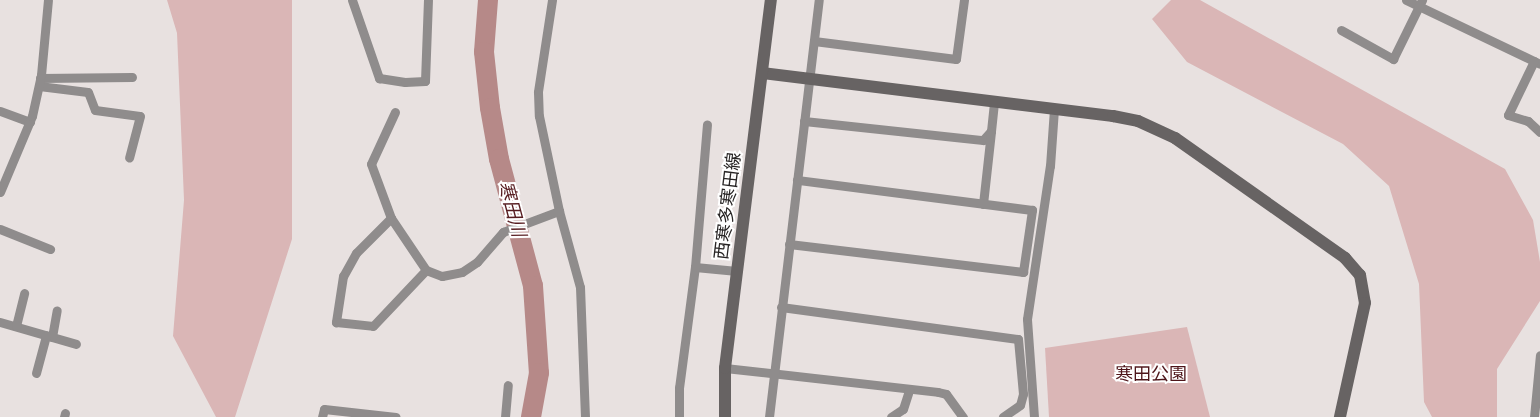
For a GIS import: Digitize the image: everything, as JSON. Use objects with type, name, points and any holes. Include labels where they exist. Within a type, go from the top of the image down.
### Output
[{"type":"street","points":[[0,190],[30,122],[39,82],[48,0]]},
{"type":"street","points":[[352,0],[378,78],[405,82],[425,81],[428,0]]},
{"type":"street","points":[[552,0],[538,100],[542,139],[580,287],[585,417]]},
{"type":"street","name":"西寒多寒田線","points":[[725,417],[725,368],[771,0]]},
{"type":"street","points":[[769,417],[772,373],[819,0]]},
{"type":"street","points":[[814,41],[956,59],[964,0]]},
{"type":"street","points":[[1406,0],[1420,3],[1537,62],[1508,115],[1528,121],[1540,132]]},
{"type":"street","points":[[1341,30],[1393,59],[1420,3]]},
{"type":"street","points":[[762,73],[1054,109],[1138,121],[1161,130],[1355,268],[1364,284],[1365,303],[1340,417]]},
{"type":"street","points":[[39,82],[132,77]]},
{"type":"street","points":[[39,82],[88,92],[96,110],[140,116],[129,158]]},
{"type":"street","points":[[983,204],[994,102]]},
{"type":"street","points":[[1034,417],[1027,319],[1050,166],[1054,109]]},
{"type":"street","points":[[0,111],[30,122]]},
{"type":"street","points":[[395,112],[371,164],[391,218],[426,270],[442,276],[462,272],[477,262],[503,232],[559,211]]},
{"type":"street","points":[[804,121],[983,140],[991,131]]},
{"type":"street","points":[[679,417],[679,388],[695,267],[707,125]]},
{"type":"street","points":[[789,244],[1023,272],[1032,210],[797,180]]},
{"type":"street","points":[[391,218],[356,253],[343,276],[336,322],[373,326],[426,270]]},
{"type":"street","points":[[0,229],[50,249]]},
{"type":"street","points":[[695,267],[737,271]]},
{"type":"street","points":[[16,326],[24,293]]},
{"type":"street","points":[[781,307],[1018,339],[1023,394],[1020,405],[1003,417]]},
{"type":"street","points":[[36,373],[57,310]]},
{"type":"street","points":[[0,322],[76,344]]},
{"type":"street","points":[[1534,417],[1540,355]]},
{"type":"street","points":[[725,368],[946,394],[963,417]]},
{"type":"street","points":[[505,417],[508,385]]},
{"type":"street","points":[[891,417],[903,409],[908,390]]},
{"type":"street","points":[[322,417],[324,409],[396,417]]},
{"type":"green space","points":[[167,0],[292,0],[292,239],[235,417],[216,417],[173,336],[184,200],[177,33]]},
{"type":"green space","points":[[1171,0],[1200,0],[1505,169],[1533,220],[1540,262],[1540,301],[1497,369],[1497,417],[1432,417],[1424,402],[1419,284],[1389,186],[1343,144],[1187,62],[1152,19]]},
{"type":"green space","name":"寒田公園","points":[[1187,327],[1210,417],[1049,417],[1045,348]]},
{"type":"waterway","name":"寒田川","points":[[488,0],[484,52],[490,108],[499,159],[533,286],[539,373],[531,417]]}]
